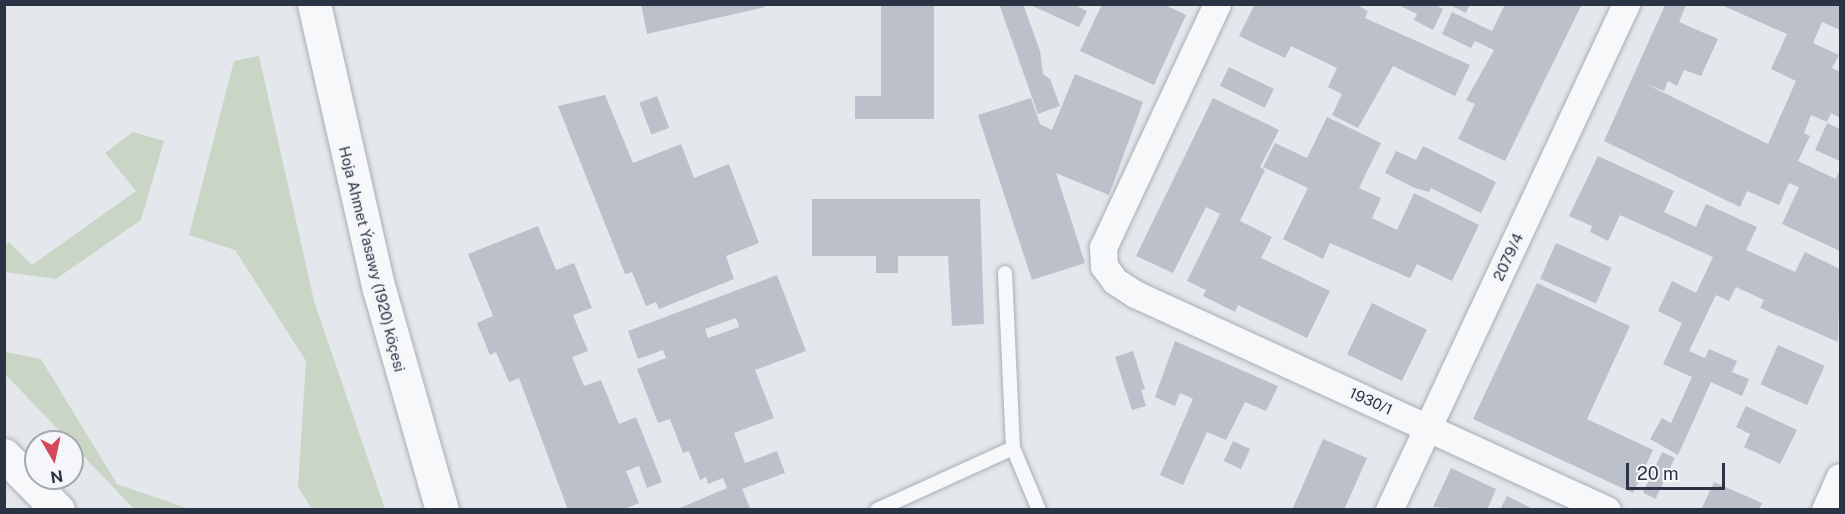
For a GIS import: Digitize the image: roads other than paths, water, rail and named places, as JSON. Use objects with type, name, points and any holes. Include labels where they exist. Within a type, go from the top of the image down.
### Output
[{"type":"street","name":"Hoja Ahmet Ýasawy (1920) köçesi","points":[[314,4],[384,311],[442,510]]},
{"type":"street","name":"1930/1","points":[[1217,4],[1103,247],[1104,266],[1115,281],[1135,294],[1607,510]]},
{"type":"street","name":"2079/4","points":[[1389,510],[1626,4]]},
{"type":"street","points":[[4,455],[58,510]]},
{"type":"street","points":[[1826,510],[1840,477]]},
{"type":"lane","points":[[1005,273],[1013,448],[1039,510]]},
{"type":"lane","points":[[877,510],[1013,448]]}]
